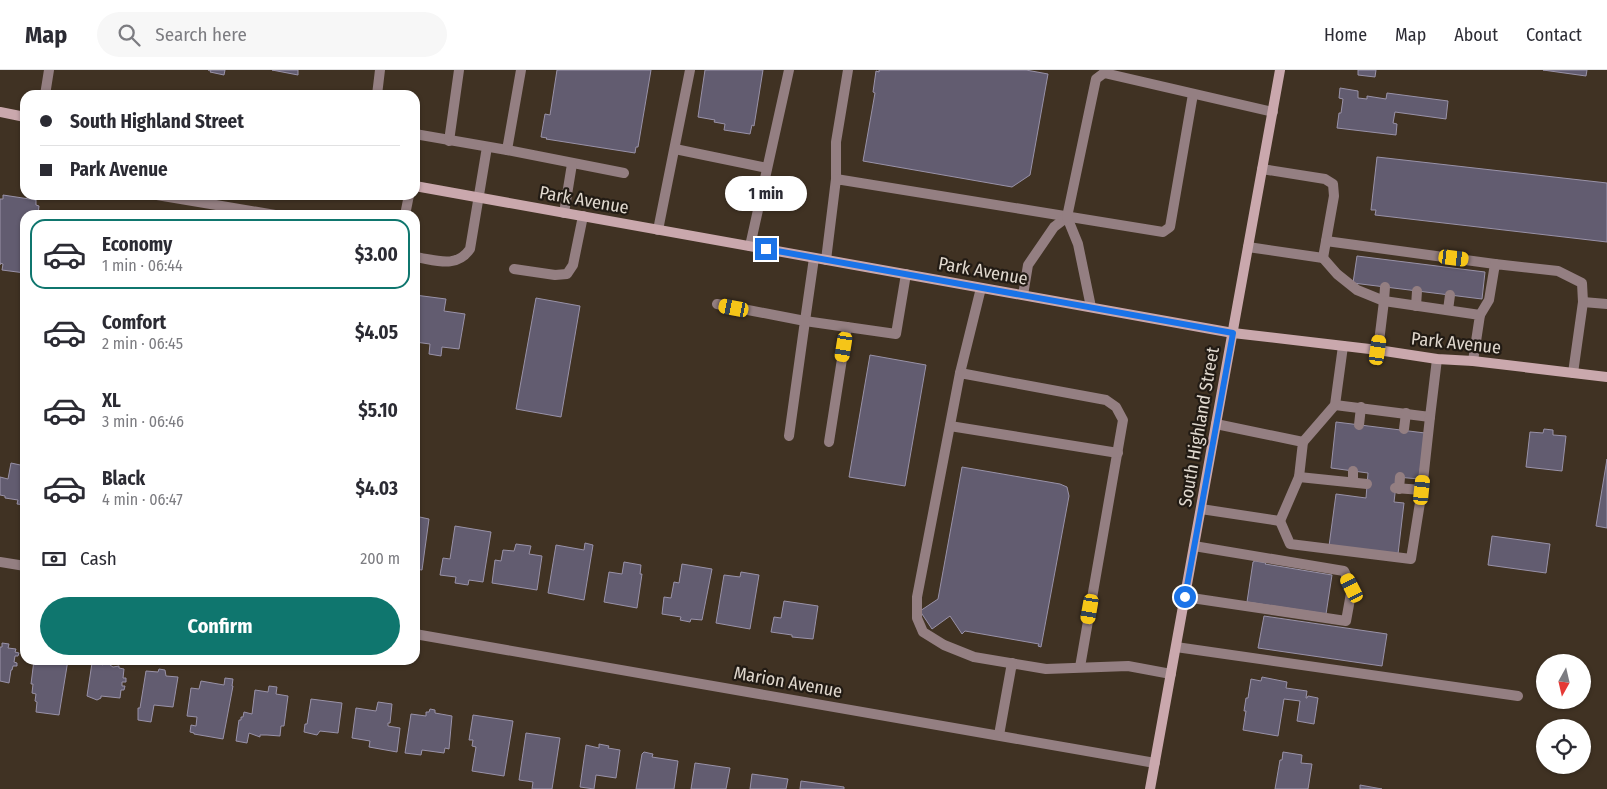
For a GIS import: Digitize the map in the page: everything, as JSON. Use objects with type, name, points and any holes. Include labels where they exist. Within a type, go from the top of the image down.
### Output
[{"type":"main road","name":"South Highland Street","points":[[1150,789],[1280,70]]},
{"type":"main road","points":[[0,112],[20,116]]},
{"type":"main road","name":"Park Avenue","points":[[420,187],[1233,333],[1437,359],[1473,361],[1607,377]]},
{"type":"street","points":[[46,90],[49,70]]},
{"type":"street","points":[[378,90],[380,70]]},
{"type":"street","points":[[449,141],[459,70]]},
{"type":"street","points":[[507,150],[521,70]]},
{"type":"street","points":[[658,230],[690,70]]},
{"type":"street","points":[[750,246],[789,70]]},
{"type":"street","points":[[826,260],[836,179],[836,142],[848,70]]},
{"type":"street","points":[[1092,307],[1078,244],[1067,217],[1096,79],[1101,72],[1273,112]]},
{"type":"street","points":[[836,179],[1163,232],[1170,227],[1192,94]]},
{"type":"street","points":[[420,135],[624,173]]},
{"type":"street","points":[[420,258],[451,262],[464,257],[470,249],[487,147]]},
{"type":"street","points":[[675,149],[767,168]]},
{"type":"street","points":[[564,213],[572,164]]},
{"type":"street","points":[[1262,169],[1325,178],[1333,184],[1334,196],[1323,258]]},
{"type":"street","points":[[207,200],[252,210]]},
{"type":"street","points":[[514,269],[555,275],[567,274],[573,266],[583,216]]},
{"type":"street","points":[[1023,295],[1028,265],[1054,227],[1067,217]]},
{"type":"street","points":[[1326,241],[1389,255],[1454,263],[1494,264],[1558,271],[1582,282],[1583,302],[1574,373]]},
{"type":"street","points":[[1248,247],[1323,258],[1337,274],[1357,290],[1384,301],[1480,315]]},
{"type":"street","points":[[789,436],[814,258]]},
{"type":"street","points":[[1473,361],[1480,315],[1489,300],[1494,264]]},
{"type":"street","points":[[717,304],[805,322],[896,334],[906,274]]},
{"type":"street","points":[[1378,350],[1385,287]]},
{"type":"street","points":[[981,288],[960,373],[916,597],[917,618],[924,632],[944,645],[974,657],[1046,669],[1128,666],[1171,674]]},
{"type":"street","points":[[1416,306],[1417,291]]},
{"type":"street","points":[[1448,310],[1450,295]]},
{"type":"street","points":[[1583,302],[1607,304]]},
{"type":"street","points":[[829,442],[847,327]]},
{"type":"street","points":[[1343,346],[1335,405],[1303,442],[1299,477],[1280,521],[1290,544],[1411,559],[1422,490],[1437,359]]},
{"type":"street","points":[[960,373],[1106,400],[1116,407],[1123,420],[1080,667]]},
{"type":"street","points":[[1335,405],[1430,417]]},
{"type":"street","points":[[1359,425],[1361,407]]},
{"type":"street","points":[[1404,430],[1406,413]]},
{"type":"street","points":[[1216,424],[1303,442]]},
{"type":"street","points":[[950,426],[1118,453]]},
{"type":"street","points":[[1353,482],[1354,471]]},
{"type":"street","points":[[1299,477],[1367,484]]},
{"type":"street","points":[[1400,477],[1397,488],[1422,490]]},
{"type":"street","points":[[1201,509],[1280,521]]},
{"type":"street","points":[[1185,597],[1346,621],[1352,588],[1344,571],[1194,546]]},
{"type":"street","points":[[0,562],[20,565]]},
{"type":"street","name":"Marion Avenue","points":[[420,635],[1155,763]]},
{"type":"street","points":[[1176,647],[1518,696]]},
{"type":"street","points":[[999,735],[1012,663]]},
{"type":"building","points":[[211,70],[225,70],[224,75],[210,72]]},
{"type":"building","points":[[272,70],[298,70],[298,75]]},
{"type":"building","points":[[557,70],[651,70],[638,147],[636,147],[635,153],[541,137],[545,114],[550,115]]},
{"type":"building","points":[[705,70],[763,70],[754,126],[752,125],[750,134],[724,130],[725,124],[698,117]]},
{"type":"building","points":[[879,70],[1026,70],[1048,74],[1030,175],[1012,187],[863,161],[875,93],[873,92],[876,71],[879,72]]},
{"type":"building","points":[[1358,70],[1376,70],[1375,77],[1358,75]]},
{"type":"building","points":[[1543,70],[1587,70],[1586,76]]},
{"type":"building","points":[[1340,88],[1358,91],[1358,98],[1367,99],[1367,96],[1386,99],[1387,93],[1448,101],[1446,119],[1395,112],[1393,123],[1397,124],[1396,135],[1337,128],[1343,99],[1339,98]]},
{"type":"building","points":[[1377,157],[1607,183],[1607,242],[1375,215],[1376,210],[1371,210]]},
{"type":"building","points":[[3,195],[20,198],[20,200],[36,200],[39,210],[20,210],[20,272],[2,270],[3,264],[0,263],[0,199],[3,199]]},
{"type":"building","points":[[1357,256],[1485,272],[1482,299],[1353,283]]},
{"type":"building","points":[[420,296],[446,299],[444,311],[465,314],[459,349],[442,347],[441,356],[429,354],[430,344],[420,343]]},
{"type":"building","points":[[536,298],[580,306],[561,417],[516,409]]},
{"type":"building","points":[[870,355],[926,365],[905,486],[849,477]]},
{"type":"building","points":[[1336,422],[1425,433],[1419,479],[1397,477],[1394,502],[1404,503],[1398,554],[1329,546],[1336,494],[1366,498],[1368,473],[1331,468]]},
{"type":"building","points":[[1544,429],[1553,430],[1553,435],[1566,436],[1562,471],[1526,467],[1530,432],[1543,433]]},
{"type":"building","points":[[1607,459],[1607,528],[1596,526]]},
{"type":"building","points":[[11,463],[20,465],[20,504],[17,504],[18,500],[5,498],[5,496],[0,495],[0,477],[8,479]]},
{"type":"building","points":[[962,467],[1060,484],[1067,487],[1069,496],[1041,647],[1038,646],[1039,644],[965,631],[962,634],[950,616],[932,629],[920,611],[938,599]]},
{"type":"building","points":[[420,517],[429,519],[422,570],[420,570]]},
{"type":"building","points":[[455,526],[491,532],[483,582],[469,580],[468,585],[455,583],[456,577],[440,575],[443,558],[450,559]]},
{"type":"building","points":[[1492,536],[1550,544],[1546,573],[1488,565]]},
{"type":"building","points":[[585,543],[593,545],[584,600],[548,593],[556,545],[584,550]]},
{"type":"building","points":[[516,544],[531,546],[529,554],[542,556],[537,590],[492,583],[495,560],[501,561],[503,550],[514,551]]},
{"type":"building","points":[[624,562],[641,565],[640,574],[642,574],[637,608],[604,602],[609,572],[622,574]]},
{"type":"building","points":[[1253,562],[1332,575],[1326,614],[1247,602]]},
{"type":"building","points":[[682,564],[712,569],[702,620],[691,619],[690,622],[680,620],[681,617],[662,614],[664,597],[671,598],[674,582],[679,583]]},
{"type":"building","points":[[741,572],[759,575],[750,629],[716,623],[724,575],[740,577]]},
{"type":"building","points":[[784,601],[818,606],[813,639],[771,632],[774,617],[781,618]]},
{"type":"building","points":[[1264,616],[1387,634],[1382,666],[1258,648]]},
{"type":"building","points":[[2,643],[9,644],[8,648],[16,649],[15,652],[19,653],[18,656],[15,656],[14,662],[17,663],[17,666],[13,666],[11,670],[9,683],[0,681],[0,647],[2,647]]},
{"type":"building","points":[[33,665],[67,665],[59,715],[36,712],[36,694],[32,693],[33,684],[31,684]]},
{"type":"building","points":[[92,665],[119,666],[119,668],[124,669],[123,678],[126,678],[126,682],[122,682],[122,686],[125,686],[124,690],[121,690],[120,698],[101,696],[97,700],[87,696]]},
{"type":"building","points":[[159,669],[165,670],[166,676],[178,677],[173,707],[154,705],[151,722],[138,720],[138,708],[140,708],[146,671],[158,672]]},
{"type":"building","points":[[1262,677],[1287,682],[1286,688],[1307,691],[1306,698],[1308,696],[1318,698],[1314,724],[1297,721],[1300,701],[1284,699],[1278,736],[1243,730],[1246,698],[1248,698],[1251,679],[1261,681]]},
{"type":"building","points":[[225,678],[233,679],[233,686],[223,739],[190,732],[191,725],[196,726],[197,717],[187,716],[191,688],[199,689],[201,681],[224,685]]},
{"type":"building","points":[[269,686],[277,687],[276,694],[288,696],[284,726],[281,726],[280,736],[260,735],[260,737],[249,733],[247,743],[236,741],[239,720],[243,717],[244,712],[252,714],[255,690],[268,692]]},
{"type":"building","points":[[311,699],[342,703],[338,733],[320,731],[317,735],[304,732]]},
{"type":"building","points":[[378,702],[392,704],[388,726],[400,728],[397,752],[369,747],[370,741],[352,738],[356,708],[376,711]]},
{"type":"building","points":[[430,709],[435,710],[435,713],[452,716],[449,749],[445,748],[444,753],[422,750],[421,755],[405,753],[411,714],[426,716],[426,712],[429,712]]},
{"type":"building","points":[[473,715],[513,721],[504,776],[472,771],[476,747],[472,746],[473,740],[469,740]]},
{"type":"building","points":[[526,733],[560,738],[552,789],[532,789],[533,782],[519,780]]},
{"type":"building","points":[[599,744],[620,750],[616,778],[596,775],[594,789],[580,787],[586,745],[599,748]]},
{"type":"building","points":[[644,752],[653,754],[652,757],[678,761],[674,789],[636,789],[642,754]]},
{"type":"building","points":[[1283,752],[1302,755],[1301,763],[1312,764],[1308,789],[1275,789]]},
{"type":"building","points":[[695,763],[730,768],[726,789],[691,789]]},
{"type":"building","points":[[752,774],[788,779],[786,789],[750,789]]},
{"type":"building","points":[[801,781],[844,787],[844,789],[800,789]]},
{"type":"building","points":[[1360,785],[1382,789],[1360,789]]},
{"type":"route","points":[[766,249],[1233,333],[1185,597]]}]
